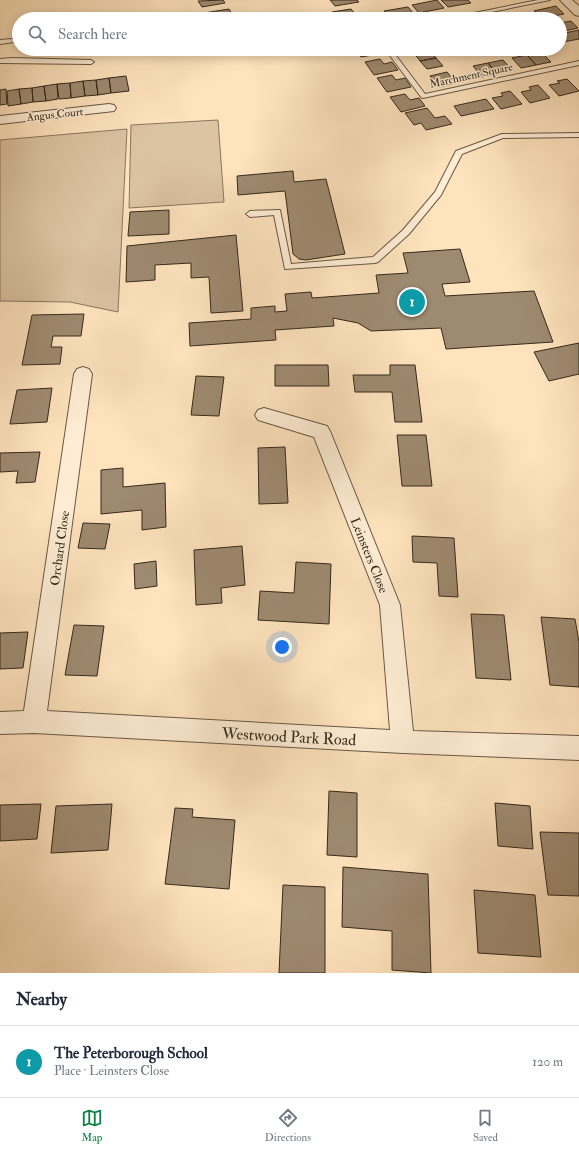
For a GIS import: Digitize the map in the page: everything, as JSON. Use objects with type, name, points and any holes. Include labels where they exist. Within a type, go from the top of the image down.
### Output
[{"type":"street","points":[[566,0],[579,13]]},
{"type":"street","name":"Angus Court","points":[[0,120],[109,108]]},
{"type":"street","name":"Orchard Close","points":[[34,722],[83,374]]},
{"type":"street","name":"Leinsters Close","points":[[264,415],[321,431],[390,605],[404,742]]},
{"type":"street","name":"Westwood Park Road","points":[[0,723],[34,722],[404,742],[579,748]]},
{"type":"lane","points":[[484,12],[547,0]]},
{"type":"lane","points":[[0,42],[12,41]]},
{"type":"lane","name":"Marchment Square","points":[[393,56],[423,96],[579,63]]},
{"type":"lane","points":[[0,61],[91,62]]},
{"type":"lane","points":[[250,214],[277,212],[288,267],[375,260],[406,232],[434,198],[459,153],[502,136],[579,134]]},
{"type":"shaded area","points":[[218,120],[224,202],[129,208],[131,125]]},
{"type":"shaded area","points":[[127,129],[118,312],[70,302],[0,301],[0,140]]},
{"type":"building","points":[[223,0],[225,3],[202,7],[198,1]]},
{"type":"building","points":[[330,0],[357,0],[359,2],[335,6]]},
{"type":"building","points":[[437,0],[444,8],[418,12],[412,5]]},
{"type":"building","points":[[441,0],[468,0],[471,3],[448,7]]},
{"type":"building","points":[[556,6],[562,12],[535,12],[534,11]]},
{"type":"building","points":[[408,7],[412,12],[385,12],[384,11]]},
{"type":"building","points":[[229,9],[231,12],[210,12]]},
{"type":"building","points":[[351,9],[353,12],[332,12]]},
{"type":"building","points":[[571,21],[578,28],[567,30],[567,22]]},
{"type":"building","points":[[579,30],[579,39],[567,41],[567,33]]},
{"type":"building","points":[[416,56],[434,56],[436,58],[420,61]]},
{"type":"building","points":[[528,56],[545,56],[551,62],[536,65]]},
{"type":"building","points":[[528,56],[536,65],[521,68],[512,58]]},
{"type":"building","points":[[436,58],[443,66],[427,69],[420,61]]},
{"type":"building","points":[[380,59],[384,64],[392,62],[398,70],[374,75],[365,62]]},
{"type":"building","points":[[503,60],[512,70],[497,74],[488,63]]},
{"type":"building","points":[[488,63],[497,74],[482,77],[473,66]]},
{"type":"building","points":[[447,72],[456,83],[439,87],[430,76]]},
{"type":"building","points":[[392,75],[396,80],[405,78],[411,87],[387,92],[377,78]]},
{"type":"building","points":[[126,76],[129,91],[111,93],[109,78]]},
{"type":"building","points":[[109,78],[111,93],[98,95],[96,80]]},
{"type":"building","points":[[567,79],[579,91],[559,96],[549,85],[560,83],[557,81]]},
{"type":"building","points":[[96,80],[98,95],[85,96],[83,81]]},
{"type":"building","points":[[83,81],[85,96],[71,98],[70,83]]},
{"type":"building","points":[[70,83],[71,98],[59,99],[57,84]]},
{"type":"building","points":[[57,84],[58,99],[46,101],[44,86]]},
{"type":"building","points":[[538,85],[550,98],[530,103],[521,92],[531,90],[529,87]]},
{"type":"building","points":[[44,86],[46,101],[33,102],[32,88]]},
{"type":"building","points":[[32,88],[33,102],[21,104],[19,89]]},
{"type":"building","points":[[6,89],[7,104],[0,105],[0,90]]},
{"type":"building","points":[[19,89],[21,104],[8,106],[7,91]]},
{"type":"building","points":[[510,91],[522,104],[501,109],[492,98],[503,96],[501,93]]},
{"type":"building","points":[[405,94],[410,100],[419,98],[425,106],[401,112],[390,97]]},
{"type":"building","points":[[486,99],[494,109],[461,116],[454,106]]},
{"type":"building","points":[[427,108],[435,118],[445,116],[452,124],[426,130],[421,123],[414,125],[405,113]]},
{"type":"building","points":[[293,171],[294,182],[326,179],[345,254],[306,260],[299,259],[293,254],[285,191],[238,195],[237,176]]},
{"type":"building","points":[[169,210],[169,234],[128,236],[130,212]]},
{"type":"building","points":[[236,235],[243,311],[211,313],[209,277],[191,278],[191,263],[155,265],[155,280],[126,282],[127,246]]},
{"type":"building","points":[[460,249],[470,282],[442,284],[445,296],[534,291],[553,342],[446,349],[441,328],[371,331],[358,323],[333,318],[334,326],[275,330],[276,340],[190,346],[189,323],[251,319],[251,308],[275,306],[275,312],[287,311],[285,294],[311,292],[312,298],[379,293],[376,275],[408,273],[403,253]]},
{"type":"building","points":[[84,314],[81,336],[53,336],[51,347],[62,347],[60,364],[22,365],[32,315]]},
{"type":"building","points":[[579,343],[579,374],[549,381],[534,352]]},
{"type":"building","points":[[275,365],[328,365],[329,386],[275,386]]},
{"type":"building","points":[[390,365],[415,365],[422,422],[395,422],[392,392],[355,392],[353,375],[390,375]]},
{"type":"building","points":[[196,376],[224,377],[219,416],[191,415]]},
{"type":"building","points":[[52,388],[47,422],[10,424],[17,390]]},
{"type":"building","points":[[397,435],[426,435],[432,486],[402,486]]},
{"type":"building","points":[[285,447],[288,503],[259,504],[258,448]]},
{"type":"building","points":[[40,452],[35,482],[16,483],[18,471],[0,472],[0,453]]},
{"type":"building","points":[[123,468],[123,487],[165,483],[166,527],[142,530],[142,510],[101,514],[101,470]]},
{"type":"building","points":[[83,523],[110,524],[105,549],[78,548]]},
{"type":"building","points":[[412,536],[454,538],[458,597],[439,596],[437,563],[413,562]]},
{"type":"building","points":[[242,546],[245,585],[221,588],[222,603],[196,605],[194,550]]},
{"type":"building","points":[[156,561],[157,586],[135,589],[134,564]]},
{"type":"building","points":[[296,562],[331,564],[329,624],[258,620],[260,591],[294,593]]},
{"type":"building","points":[[471,614],[504,615],[511,680],[476,678]]},
{"type":"building","points":[[541,617],[575,619],[579,642],[579,687],[550,685]]},
{"type":"building","points":[[74,625],[104,626],[97,676],[65,675]]},
{"type":"building","points":[[28,632],[23,668],[0,669],[0,633]]},
{"type":"building","points":[[329,791],[357,793],[357,857],[327,855]]},
{"type":"building","points":[[495,803],[530,806],[533,849],[498,846]]},
{"type":"building","points":[[41,804],[37,839],[0,841],[0,805]]},
{"type":"building","points":[[112,804],[108,850],[51,853],[56,806]]},
{"type":"building","points":[[175,808],[193,809],[192,817],[235,820],[229,889],[165,884]]},
{"type":"building","points":[[540,832],[579,833],[579,896],[548,895]]},
{"type":"building","points":[[343,867],[428,874],[431,973],[392,970],[392,931],[342,927]]},
{"type":"building","points":[[283,885],[325,887],[325,973],[279,973]]},
{"type":"building","points":[[474,890],[535,895],[541,957],[478,953]]},
{"type":"place","name":"The Peterborough School","points":[[412,302]]}]
